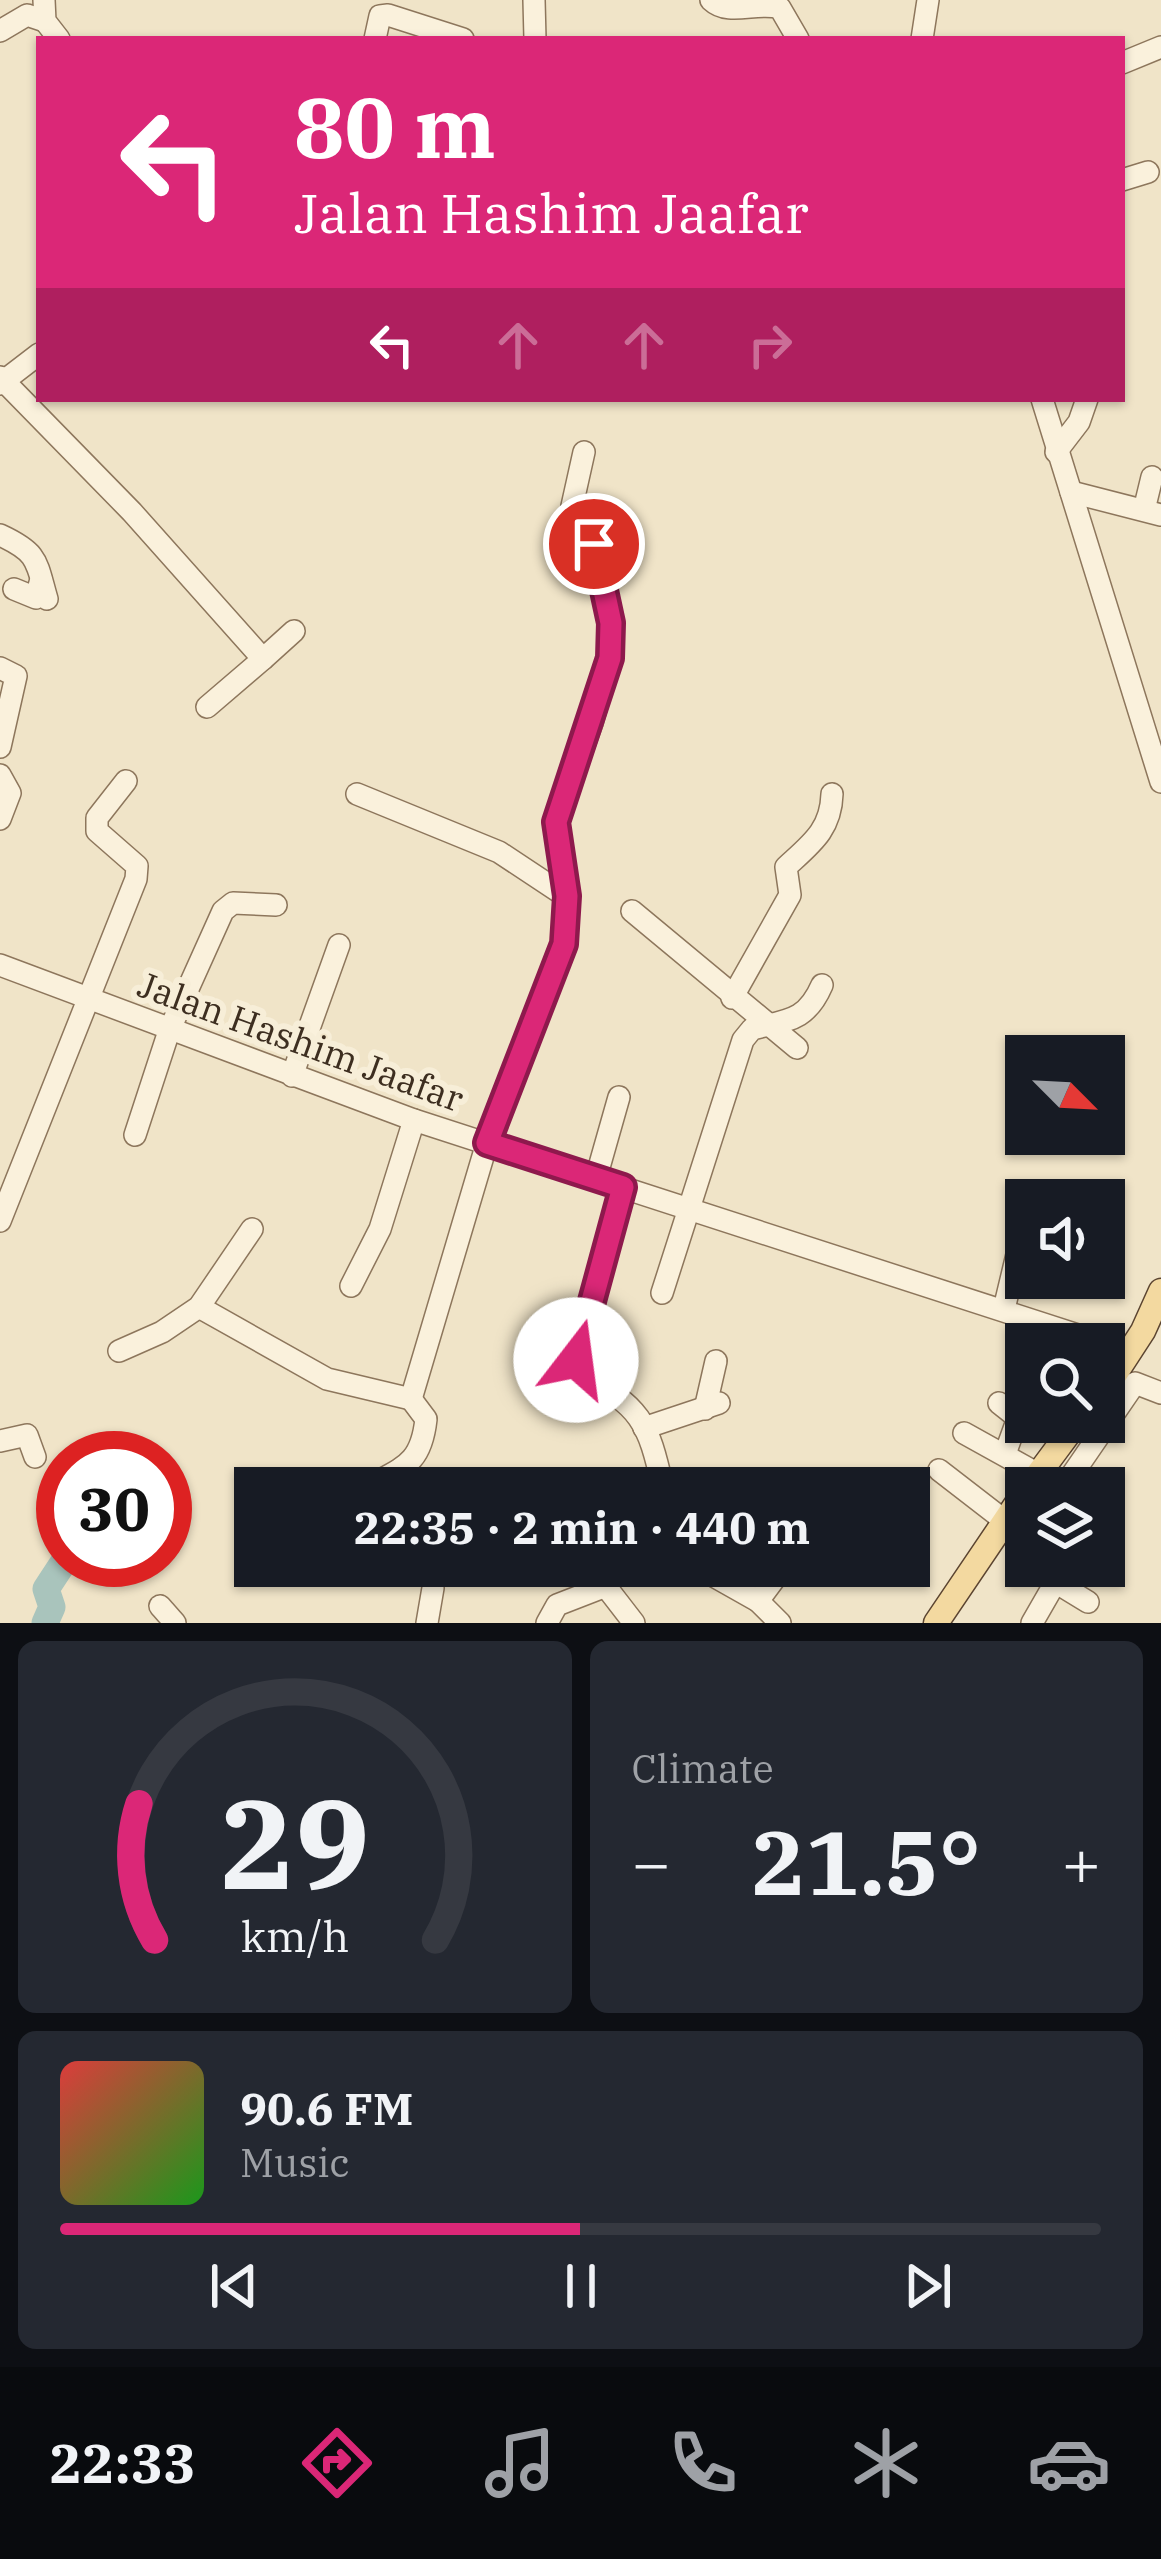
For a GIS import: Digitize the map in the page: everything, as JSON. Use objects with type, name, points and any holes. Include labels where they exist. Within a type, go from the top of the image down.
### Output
[{"type":"main road","points":[[1126,1350],[1161,1291]]},
{"type":"main road","points":[[936,1623],[1005,1521]]},
{"type":"street","points":[[534,0],[535,36]]},
{"type":"street","points":[[711,0],[716,7],[768,4],[780,8],[796,36]]},
{"type":"street","points":[[922,36],[928,0]]},
{"type":"street","points":[[0,31],[27,15],[49,20]]},
{"type":"street","points":[[376,36],[380,16],[388,15],[454,36]]},
{"type":"street","points":[[1125,62],[1161,47]]},
{"type":"street","points":[[1125,179],[1148,172]]},
{"type":"street","points":[[36,356],[1,380],[263,659]]},
{"type":"street","points":[[1043,402],[1161,782]]},
{"type":"street","points":[[1056,452],[1079,422],[1086,402]]},
{"type":"street","points":[[411,1399],[487,1143],[564,944],[567,896],[556,822],[610,658],[611,623],[594,544],[572,506],[584,452]]},
{"type":"street","points":[[1071,492],[1152,512],[1152,477]]},
{"type":"street","points":[[0,535],[24,546],[37,559],[44,589],[36,598],[14,589]]},
{"type":"street","points":[[207,707],[294,632]]},
{"type":"street","points":[[0,668],[16,676],[0,747]]},
{"type":"street","points":[[0,775],[10,793],[0,818]]},
{"type":"street","points":[[0,1221],[136,879],[137,866],[97,830],[97,818],[125,781]]},
{"type":"street","points":[[357,794],[499,852],[567,896]]},
{"type":"street","points":[[732,998],[790,895],[786,867],[824,831],[831,816],[832,794]]},
{"type":"street","points":[[135,1135],[169,1031],[223,911],[232,903],[276,905]]},
{"type":"street","points":[[632,911],[796,1048]]},
{"type":"street","points":[[292,1076],[339,945]]},
{"type":"street","name":"Jalan Hashim Jaafar","points":[[0,965],[414,1120],[1126,1350]]},
{"type":"street","points":[[662,1294],[743,1040],[752,1029],[796,1021],[813,1006],[821,985]]},
{"type":"street","points":[[596,1178],[619,1097]]},
{"type":"street","points":[[350,1286],[380,1229],[414,1120]]},
{"type":"street","points":[[623,1187],[576,1360],[579,1373],[629,1401],[656,1467]]},
{"type":"street","points":[[119,1351],[162,1332],[199,1307],[252,1229]]},
{"type":"street","points":[[1004,1309],[1006,1299]]},
{"type":"street","points":[[199,1307],[327,1378],[411,1399],[426,1419],[423,1448],[402,1467]]},
{"type":"street","points":[[644,1428],[712,1406],[716,1360]]},
{"type":"street","points":[[1077,1467],[1135,1382],[1161,1393]]},
{"type":"street","points":[[1000,1403],[1018,1418],[1005,1454]]},
{"type":"street","points":[[964,1432],[1005,1454],[1016,1467]]},
{"type":"street","points":[[0,1441],[27,1435],[35,1457]]},
{"type":"street","points":[[939,1470],[1005,1521]]},
{"type":"street","points":[[547,1623],[557,1605],[603,1587]]},
{"type":"street","points":[[607,1587],[634,1623]]},
{"type":"street","points":[[733,1587],[758,1601],[780,1623]]},
{"type":"street","points":[[758,1601],[768,1587]]},
{"type":"street","points":[[1032,1623],[1053,1587]]},
{"type":"street","points":[[1062,1587],[1088,1602]]},
{"type":"street","points":[[428,1623],[433,1588]]},
{"type":"waterway","points":[[45,1623],[52,1607],[47,1587]]},
{"type":"route","points":[[576,1360],[623,1187],[487,1143],[564,944],[567,896],[556,822],[610,658],[611,623],[594,544]]}]
